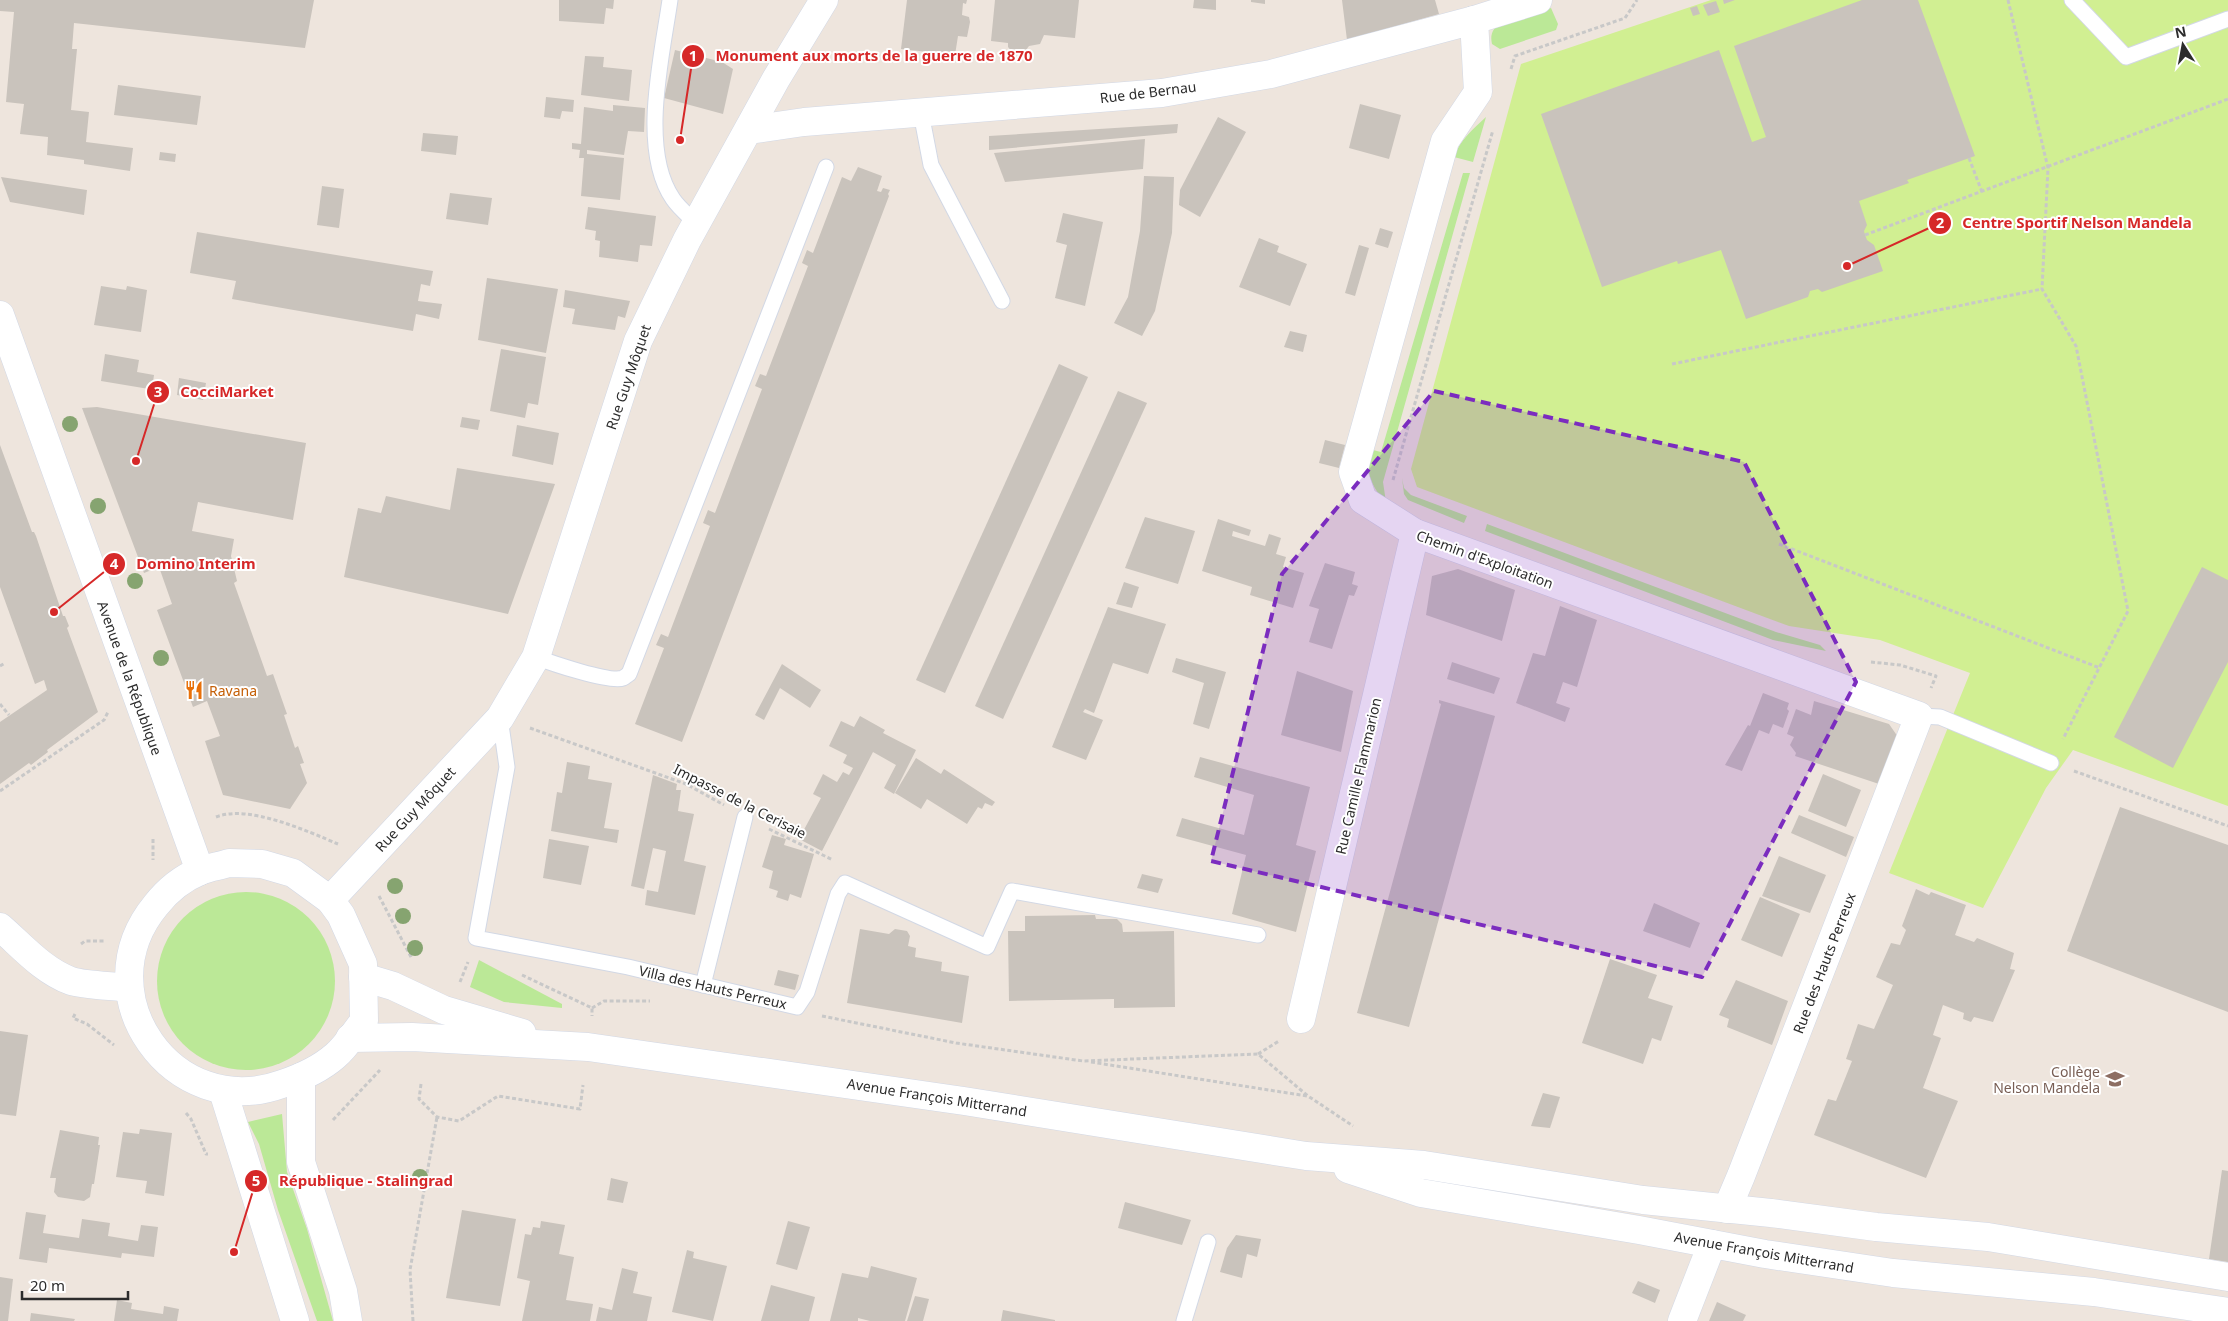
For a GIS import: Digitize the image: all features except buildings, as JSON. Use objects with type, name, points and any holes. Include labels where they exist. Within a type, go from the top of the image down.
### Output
[{"type":"main road","name":"Rue Guy Môquet","points":[[330,900],[500,718],[536,658],[638,341],[686,240],[697,224],[776,79],[824,0]]},
{"type":"main road","name":"Rue de Bernau","points":[[749,130],[804,122],[1162,94],[1270,74],[1474,20],[1538,0]]},
{"type":"main road","name":"Chemin d'Exploitation","points":[[1474,20],[1478,92],[1445,141],[1353,472],[1363,500],[1415,534],[1919,716]]},
{"type":"main road","name":"Avenue de la République","points":[[0,315],[200,871]]},
{"type":"main road","name":"Rue Camille Flammarion","points":[[1301,1020],[1415,534]]},
{"type":"main road","name":"Rue des Hauts Perreux","points":[[1727,1209],[1919,716]]},
{"type":"main road","points":[[229,863],[262,864],[293,873],[330,900],[340,915],[363,964],[364,1021],[335,1056],[301,1078],[263,1091],[223,1091],[188,1078],[158,1056],[138,1024],[129,988],[131,952],[144,919],[167,891],[200,871],[229,863]]},
{"type":"main road","points":[[3,936],[47,968],[72,981],[129,988]]},
{"type":"main road","points":[[363,977],[393,986],[444,1010],[567,1046]]},
{"type":"main road","points":[[350,1038],[412,1037],[567,1046]]},
{"type":"main road","name":"Avenue François Mitterrand","points":[[567,1046],[790,1075],[1306,1156],[1424,1165],[1643,1200],[1876,1227],[1988,1237],[2228,1277]]},
{"type":"main road","points":[[301,1078],[301,1162],[343,1291],[348,1321]]},
{"type":"main road","points":[[223,1091],[295,1321]]},
{"type":"main road","name":"Avenue François Mitterrand","points":[[1306,1156],[1421,1193],[1765,1254],[1893,1273],[2094,1292],[2228,1312]]},
{"type":"main road","points":[[1682,1321],[1712,1244]]},
{"type":"lane","points":[[670,0],[654,106],[659,170],[673,199],[697,224]]},
{"type":"lane","points":[[2072,0],[2126,57],[2228,19]]},
{"type":"lane","points":[[921,113],[931,165],[1002,301]]},
{"type":"lane","points":[[536,658],[566,668],[614,679],[623,678],[629,674],[826,166]]},
{"type":"lane","points":[[1919,716],[1940,717],[2051,763]]},
{"type":"lane","points":[[476,938],[506,767],[500,718]]},
{"type":"lane","points":[[703,986],[746,817]]},
{"type":"lane","points":[[845,883],[986,947],[1012,891],[1258,935]]},
{"type":"lane","name":"Villa des Hauts Perreux","points":[[476,938],[628,967],[797,1008],[807,992],[838,894],[845,883]]},
{"type":"lane","points":[[1184,1321],[1208,1242]]},
{"type":"path","points":[[1510,73],[1515,56],[1625,18],[1637,0]]},
{"type":"path","points":[[2008,0],[2048,168],[2042,289],[2076,346],[2128,612],[2051,763],[2228,826]]},
{"type":"path","points":[[1865,235],[2228,99]]},
{"type":"path","points":[[1392,483],[1494,128]]},
{"type":"path","points":[[1969,158],[1982,192]]},
{"type":"path","points":[[1672,364],[2042,289]]},
{"type":"path","points":[[1779,544],[2100,668]]},
{"type":"path","points":[[1864,661],[1900,665],[1936,676]]},
{"type":"path","points":[[0,666],[5,663]]},
{"type":"path","points":[[0,704],[9,715]]},
{"type":"path","points":[[0,791],[104,720],[111,708]]},
{"type":"path","name":"Impasse de la Cerisaie","points":[[525,727],[686,784],[746,817],[840,863],[845,883]]},
{"type":"path","points":[[40,758],[43,762]]},
{"type":"path","points":[[460,982],[473,952],[476,938]]},
{"type":"path","points":[[516,972],[592,1008]]},
{"type":"path","points":[[592,1008],[604,1001],[652,1001]]},
{"type":"path","points":[[592,1008],[592,1018]]},
{"type":"path","points":[[817,1015],[956,1043],[1308,1096]]},
{"type":"path","points":[[1083,1061],[1258,1054],[1308,1096],[1355,1127]]},
{"type":"path","points":[[421,1084],[419,1100],[436,1117],[459,1121],[498,1096],[580,1109],[583,1084]]},
{"type":"path","points":[[413,1321],[410,1270],[436,1117]]},
{"type":"highlighted area","points":[[1434,391],[1744,462],[1856,682],[1702,977],[1211,861],[1282,574]]},
{"type":"green space","points":[[1711,0],[2228,0],[2228,806],[2073,750],[2046,788],[1983,908],[1889,873],[1970,673],[1880,640],[1789,626],[1417,487],[1411,469],[1521,64]]},
{"type":"green space","points":[[1551,8],[1558,24],[1556,30],[1500,49],[1492,44],[1492,35],[1496,27],[1503,22],[1522,14]]},
{"type":"green space","points":[[1486,117],[1473,162],[1454,157],[1463,140]]},
{"type":"green space","points":[[1463,173],[1470,173],[1383,482],[1386,502],[1376,491],[1370,478],[1368,464],[1369,449],[1381,452]]},
{"type":"green space","points":[[1402,478],[1404,488],[1411,495],[1467,516],[1464,523],[1408,500],[1404,494]]},
{"type":"green space","points":[[1487,524],[1776,632],[1820,645],[1826,651],[1773,640],[1485,531]]},
{"type":"green space","points":[[237,892],[255,892],[288,902],[303,912],[315,924],[325,939],[331,955],[335,981],[331,1007],[325,1023],[315,1038],[303,1050],[288,1060],[272,1066],[255,1070],[237,1070],[204,1060],[189,1050],[177,1038],[167,1023],[161,1007],[157,990],[157,972],[167,939],[177,924],[189,912],[204,902],[220,896]]},
{"type":"green space","points":[[479,960],[562,1004],[562,1008],[504,1002],[470,987]]},
{"type":"green space","points":[[282,1114],[287,1172],[307,1229],[333,1321],[317,1321],[278,1210],[259,1144],[248,1122]]},
{"type":"place","name":"Monument aux morts de la guerre de 1870","points":[[680,140]]},
{"type":"place","name":"Centre Sportif Nelson Mandela","points":[[1847,266]]},
{"type":"place","name":"CocciMarket","points":[[136,461]]},
{"type":"place","name":"Domino Interim","points":[[54,612]]},
{"type":"place","name":"Ravana","points":[[194,690]]},
{"type":"place","name":"Collège Nelson Mandela","points":[[2115,1079]]},
{"type":"place","name":"République - Stalingrad","points":[[234,1252]]}]
